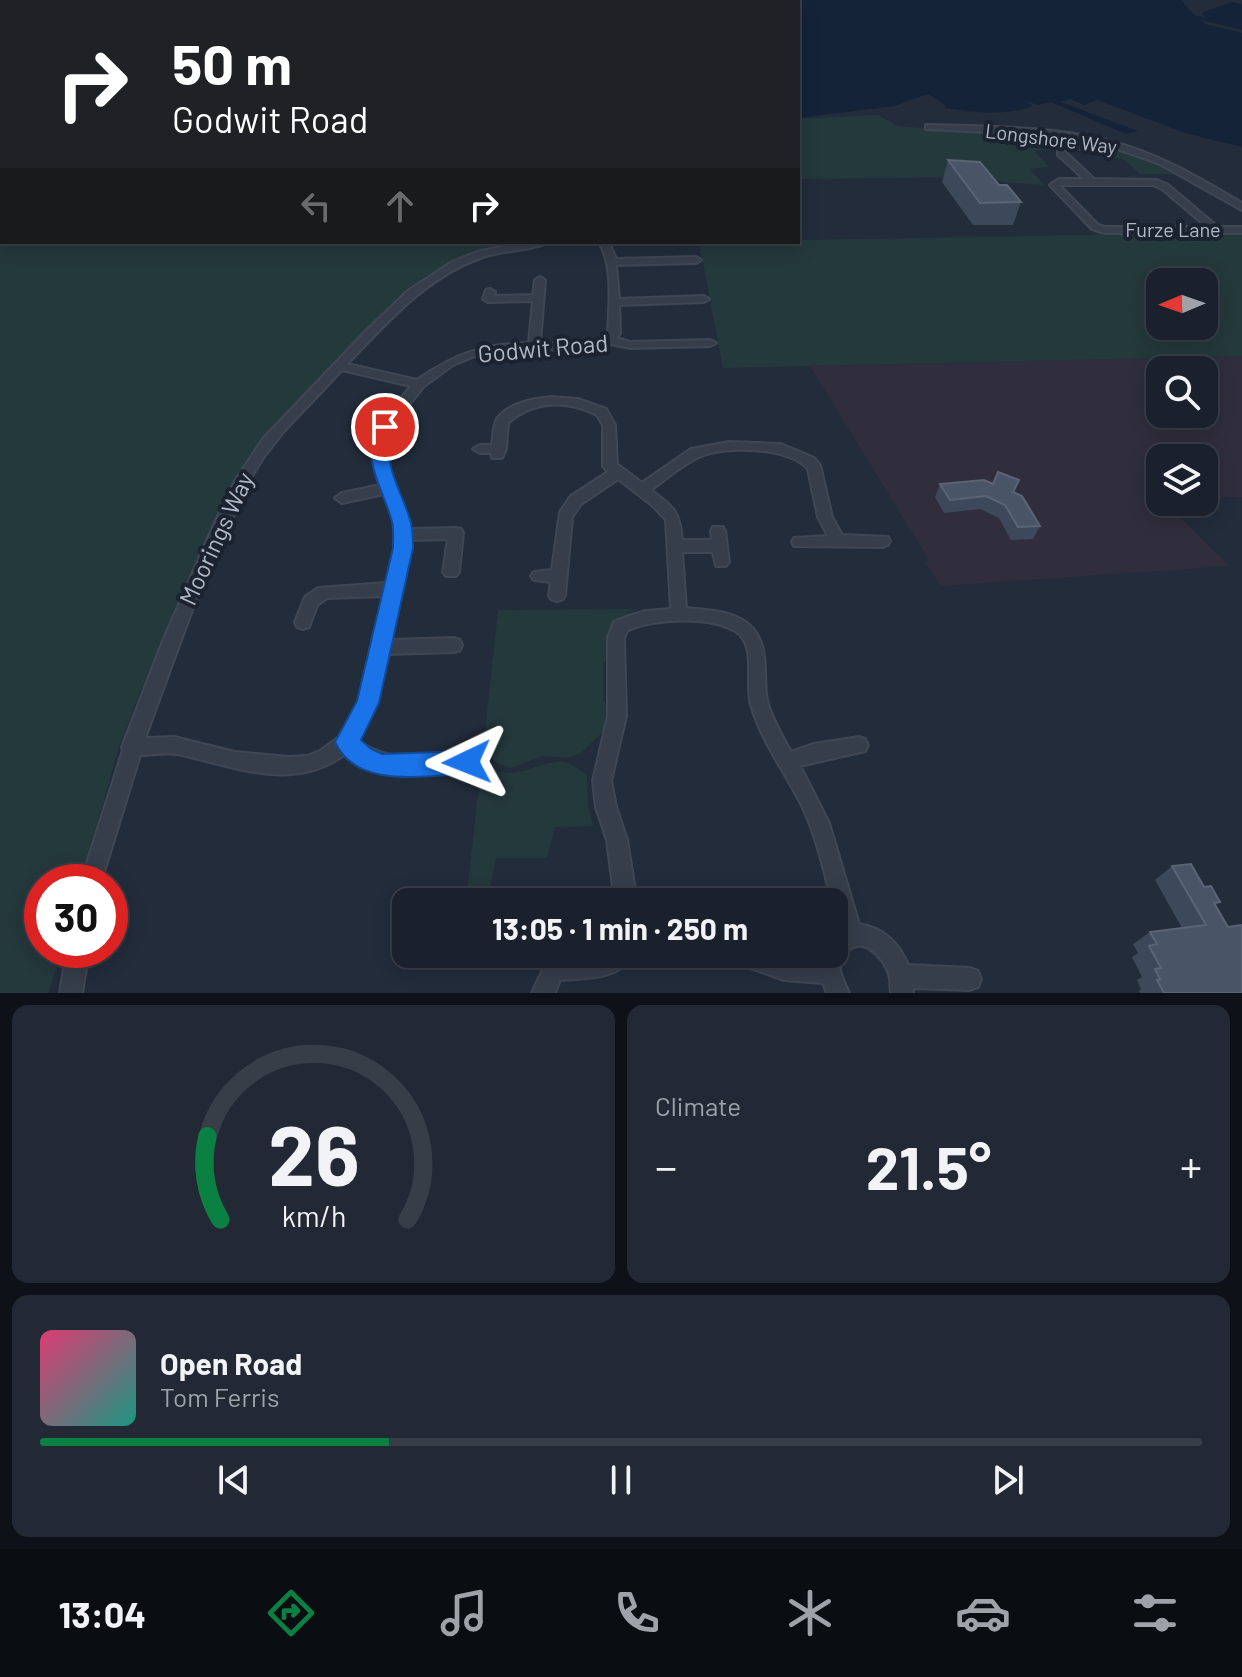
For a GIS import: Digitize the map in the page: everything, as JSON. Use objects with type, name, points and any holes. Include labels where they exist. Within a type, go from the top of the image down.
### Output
[{"type":"street","name":"Longshore Way","points":[[929,127],[1082,139],[1128,149],[1170,166],[1242,207]]},
{"type":"street","points":[[1061,153],[1092,182],[1161,185],[1216,230]]},
{"type":"street","name":"Furze Lane","points":[[1092,182],[1059,182],[1054,185],[1095,227],[1104,230],[1242,230]]},
{"type":"street","name":"Moorings Way","points":[[96,864],[131,747],[172,637],[244,478],[287,421],[389,313],[424,281],[479,254],[533,244]]},
{"type":"street","points":[[606,244],[610,249],[613,302],[614,333],[610,340]]},
{"type":"street","points":[[611,262],[696,260]]},
{"type":"street","points":[[534,346],[540,280]]},
{"type":"street","points":[[490,292],[488,299],[538,298]]},
{"type":"street","points":[[613,302],[704,299]]},
{"type":"street","name":"Godwit Road","points":[[347,742],[368,703],[404,535],[379,465],[380,440],[385,427],[419,384],[449,363],[495,348],[597,346],[610,340],[630,345],[710,343]]},
{"type":"street","points":[[339,366],[419,384]]},
{"type":"street","points":[[480,449],[498,452],[502,422],[516,409],[552,401],[579,403],[593,407],[608,419],[608,458],[616,473],[667,509],[673,519],[679,616]]},
{"type":"street","points":[[641,490],[696,452],[717,448],[781,448],[809,461],[819,478],[825,517],[838,541]]},
{"type":"street","points":[[557,595],[562,526],[569,507],[616,473]]},
{"type":"street","points":[[342,498],[388,488]]},
{"type":"street","points":[[404,535],[456,533],[451,572]]},
{"type":"street","points":[[799,542],[883,541]]},
{"type":"street","points":[[677,546],[719,546]]},
{"type":"street","points":[[539,576],[558,576]]},
{"type":"street","points":[[303,622],[320,588],[394,589]]},
{"type":"street","points":[[624,888],[617,840],[602,781],[619,699],[616,638],[620,627],[628,620],[720,616],[737,621],[753,639],[755,684],[761,707],[786,762],[819,822],[852,935]]},
{"type":"street","points":[[382,647],[454,645]]},
{"type":"street","points":[[131,747],[174,745],[235,761],[288,766],[307,765],[327,757],[347,742],[362,757],[382,765],[467,762]]},
{"type":"street","points":[[786,762],[814,753],[859,745]]},
{"type":"street","points":[[848,937],[866,936],[881,942],[896,959],[902,984],[970,979]]},
{"type":"street","points":[[71,993],[75,968]]},
{"type":"street","points":[[543,993],[549,968]]},
{"type":"street","points":[[776,968],[811,973],[818,968]]},
{"type":"street","points":[[834,968],[838,993]]},
{"type":"shaded area","points":[[1242,356],[1242,497],[1218,498],[1218,444],[1146,444],[1146,516],[1178,516],[1230,566],[941,586],[925,562],[929,560],[810,366],[1146,358],[1146,428],[1218,428],[1218,357]]},
{"type":"green space","points":[[878,115],[898,126],[939,132],[1028,134],[1082,140],[1109,145],[1181,174],[1140,174],[1123,159],[1056,147],[1057,150],[1034,150],[1049,167],[1030,169],[1044,185],[1002,182],[990,177],[800,179],[800,119]]},
{"type":"green space","points":[[1242,232],[1242,356],[723,368],[699,244]]},
{"type":"green space","points":[[0,244],[512,244],[457,259],[428,275],[399,297],[284,418],[237,479],[199,555],[135,705],[118,750],[86,864],[24,864],[24,968],[56,968],[49,993],[0,993]]},
{"type":"green space","points":[[639,609],[621,616],[609,630],[609,658],[603,663],[603,700],[608,705],[605,730],[581,753],[568,758],[543,756],[511,768],[495,762],[488,751],[483,750],[498,610]]},
{"type":"green space","points":[[482,758],[487,758],[501,772],[511,773],[564,762],[587,775],[588,805],[593,826],[555,827],[547,858],[496,858],[490,888],[468,888]]},
{"type":"water","points":[[800,0],[1181,0],[1194,15],[1206,18],[1201,13],[1232,2],[1242,4],[1242,30],[1202,20],[1205,24],[1242,33],[1242,147],[1185,133],[1097,100],[1084,105],[1070,99],[1061,102],[1138,131],[1126,134],[1051,102],[1038,105],[1023,100],[1033,106],[1012,111],[979,112],[946,108],[928,94],[894,106],[800,118]]},
{"type":"building","points":[[948,160],[980,162],[999,185],[1007,185],[1021,202],[980,203]]},
{"type":"building","points":[[998,472],[1019,480],[1013,492],[1022,496],[1040,526],[1018,527],[1005,505],[986,496],[950,500],[940,484],[984,480],[993,484]]},
{"type":"building","points":[[1191,864],[1204,887],[1211,886],[1220,902],[1214,903],[1228,927],[1242,925],[1242,993],[1164,993],[1157,980],[1160,979],[1155,969],[1161,968],[1149,946],[1157,944],[1150,932],[1206,925],[1172,866]]},
{"type":"route","points":[[385,427],[378,451],[379,465],[403,525],[403,548],[368,703],[347,742],[362,757],[382,765],[467,762]]}]
